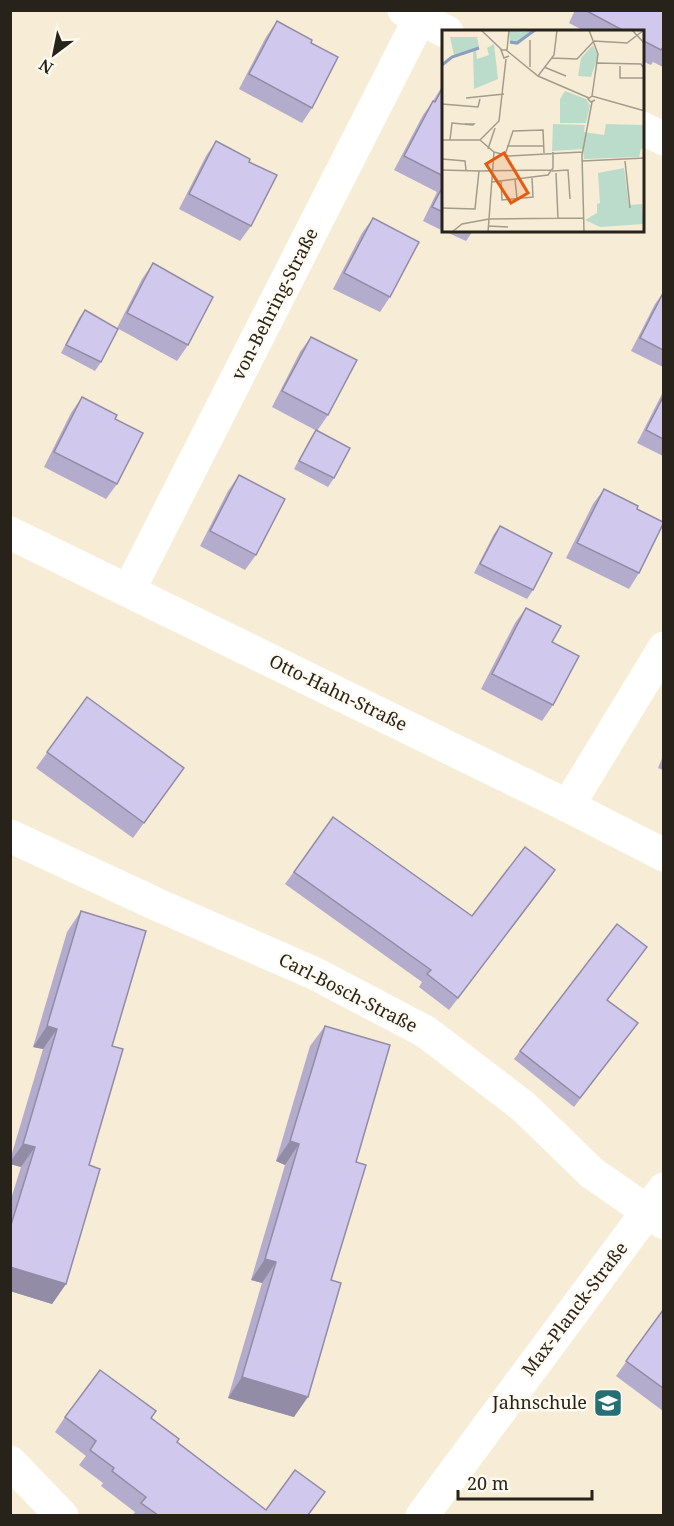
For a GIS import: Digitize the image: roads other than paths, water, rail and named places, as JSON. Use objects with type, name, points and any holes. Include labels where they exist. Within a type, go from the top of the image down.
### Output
[{"type":"street","name":"von-Behring-Straße","points":[[129,590],[424,20]]},
{"type":"street","points":[[644,129],[663,139]]},
{"type":"street","name":"Otto-Hahn-Straße","points":[[10,533],[568,806],[663,855]]},
{"type":"street","points":[[568,806],[663,648]]},
{"type":"street","name":"Carl-Bosch-Straße","points":[[10,836],[158,905],[316,974],[426,1032],[524,1107],[592,1173],[658,1208]]},
{"type":"street","name":"Max-Planck-Straße","points":[[422,1515],[658,1208]]},
{"type":"street","points":[[10,1462],[62,1515]]},
{"type":"place","name":"Jahnschule","points":[[608,1403]]}]
